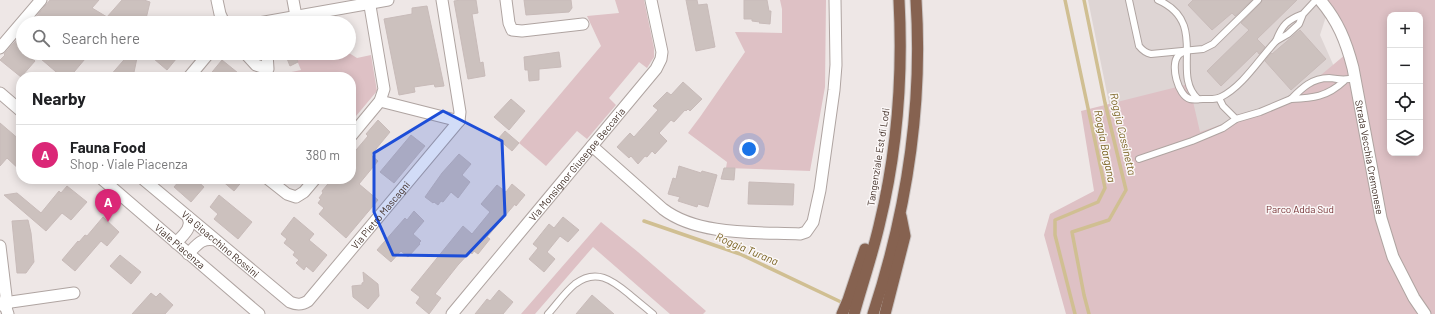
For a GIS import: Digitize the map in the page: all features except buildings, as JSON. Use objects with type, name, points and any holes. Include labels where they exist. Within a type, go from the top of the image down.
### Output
[{"type":"highway","name":"Tangenziale Est di Lodi","points":[[854,314],[879,226],[887,188],[897,118],[900,56],[899,0]]},
{"type":"highway","points":[[873,314],[900,213],[908,168],[913,130],[917,53],[916,0]]},
{"type":"highway","points":[[885,314],[905,236],[900,213]]},
{"type":"highway","points":[[842,314],[866,247],[879,226]]},
{"type":"street","points":[[27,16],[41,0]]},
{"type":"street","points":[[217,0],[221,16]]},
{"type":"street","points":[[293,0],[296,16],[369,2],[388,0]]},
{"type":"street","points":[[380,101],[459,121],[460,112],[442,0]]},
{"type":"street","points":[[506,0],[509,24],[512,30],[522,31],[583,24]]},
{"type":"street","name":"Via Monsignor Giuseppe Beccaria","points":[[452,314],[656,69],[661,59],[662,52],[651,0]]},
{"type":"street","points":[[592,146],[671,215],[713,229],[727,231],[800,234],[806,232],[813,222],[820,190],[834,90],[836,65],[835,0]]},
{"type":"street","name":"Strada Vecchia Cremonese","points":[[1320,0],[1334,18],[1343,35],[1355,78],[1381,218],[1393,257],[1414,298],[1425,314]]},
{"type":"street","points":[[356,130],[380,101],[384,89],[369,2]]},
{"type":"street","points":[[0,48],[16,29]]},
{"type":"street","points":[[193,72],[203,60]]},
{"type":"street","points":[[251,60],[256,65],[268,69],[267,60]]},
{"type":"street","points":[[0,93],[16,107]]},
{"type":"street","name":"Via Pietro Mascagni","points":[[299,305],[308,301],[459,121]]},
{"type":"street","name":"Viale Piacenza","points":[[108,184],[259,314]]},
{"type":"street","name":"Via Gioacchino Rossini","points":[[149,184],[290,302],[299,305]]},
{"type":"street","points":[[274,184],[287,194],[296,197],[304,192],[311,184]]},
{"type":"street","points":[[176,243],[188,229],[190,222],[188,217]]},
{"type":"street","points":[[188,254],[199,242],[203,240],[215,240]]},
{"type":"street","points":[[0,246],[6,296],[4,308]]},
{"type":"street","points":[[4,308],[11,302],[74,293]]},
{"type":"lane","points":[[1129,0],[1139,46],[1146,53],[1152,54],[1203,49],[1213,44],[1258,0]]},
{"type":"lane","points":[[1158,0],[1167,2],[1176,12],[1186,30],[1188,78],[1194,95],[1198,99]]},
{"type":"lane","points":[[1187,50],[1178,56],[1176,61],[1177,83],[1181,92],[1190,99],[1219,98],[1230,92],[1246,77],[1261,57],[1276,41],[1280,29],[1291,18],[1303,14],[1316,0]]},
{"type":"lane","points":[[1139,160],[1223,128],[1236,118],[1260,112],[1290,99],[1307,84],[1330,78],[1344,81]]},
{"type":"lane","points":[[1290,99],[1309,98],[1327,94],[1344,81],[1355,78]]},
{"type":"lane","points":[[1219,98],[1223,106],[1236,118]]},
{"type":"lane","points":[[548,314],[568,290],[576,283],[595,276],[602,276],[614,281],[653,314]]},
{"type":"highlighted area","points":[[443,111],[502,141],[505,215],[466,256],[393,255],[374,212],[374,153]]},
{"type":"shaded area","points":[[1088,0],[1326,0],[1330,4],[1320,35],[1348,98],[1130,186],[1109,103]]},
{"type":"green space","points":[[615,0],[644,0],[654,48],[654,57],[647,68],[639,62],[609,98],[616,105],[587,139],[577,131],[546,166],[519,143],[601,46],[587,16],[619,13]]},
{"type":"green space","points":[[780,0],[826,0],[825,87],[810,171],[726,168],[727,162],[688,133],[745,52],[735,32],[782,33],[782,9]]},
{"type":"green space","name":"Parco Adda Sud","points":[[1326,0],[1435,0],[1435,314],[1066,314],[1044,235],[1050,214],[1094,191],[1081,111],[1189,84],[1200,132],[1291,100],[1352,49],[1341,20]]},
{"type":"green space","points":[[371,55],[377,91],[356,116],[356,72],[292,72],[301,70],[297,60],[356,60],[356,57]]},
{"type":"green space","points":[[601,222],[706,311],[703,314],[670,314],[593,247],[535,314],[521,314]]},
{"type":"waterway","name":"Roggia Bargana","points":[[1065,0],[1105,188],[1098,202],[1055,220],[1055,235],[1075,314]]},
{"type":"waterway","name":"Roggia Cassinetta","points":[[1084,0],[1105,103],[1126,190],[1109,220],[1072,232],[1089,314]]},
{"type":"waterway","name":"Roggia Turana","points":[[644,221],[740,254],[841,302]]},
{"type":"place","name":"Fauna Food","points":[[108,222]]}]
